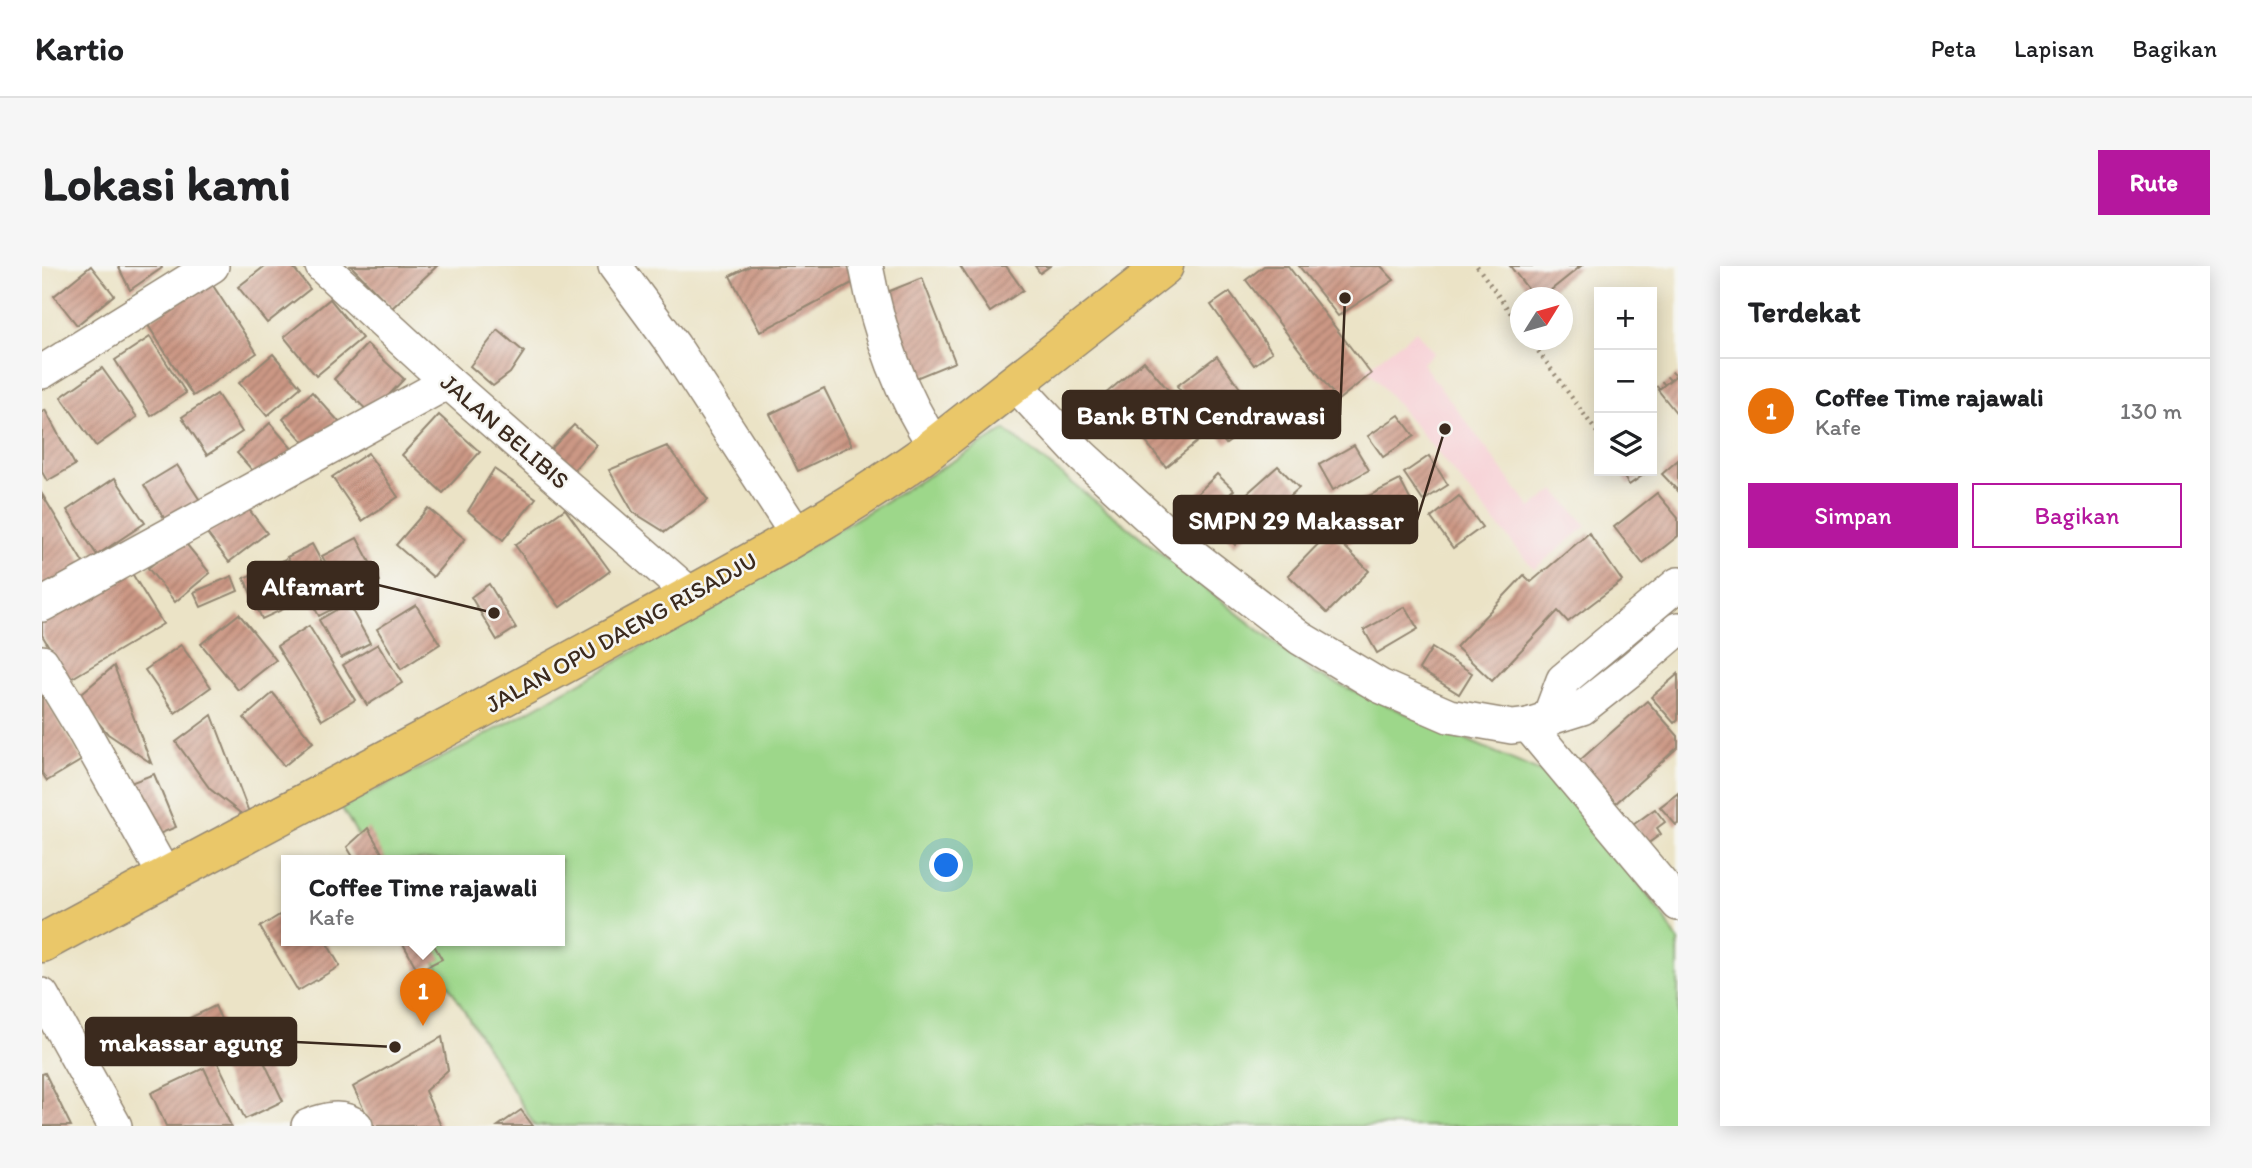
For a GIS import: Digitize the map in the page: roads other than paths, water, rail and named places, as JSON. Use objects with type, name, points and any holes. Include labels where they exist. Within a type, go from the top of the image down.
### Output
[{"type":"main road","name":"JALAN OPU DAENG RISADJU","points":[[42,943],[443,730],[797,535],[898,473],[935,446],[1164,266]]},
{"type":"street","points":[[42,372],[212,266]]},
{"type":"street","name":"JALAN BELIBIS","points":[[322,266],[448,382],[691,595]]},
{"type":"street","points":[[615,266],[674,346],[797,535]]},
{"type":"street","points":[[866,266],[896,372],[916,417],[935,446]]},
{"type":"street","points":[[42,605],[448,382]]},
{"type":"street","points":[[1015,384],[1081,455],[1177,543],[1300,638],[1380,686],[1449,716],[1512,727],[1538,723],[1582,708],[1678,629]]},
{"type":"street","points":[[1538,723],[1563,680],[1678,584]]},
{"type":"street","points":[[42,662],[165,876]]},
{"type":"street","points":[[1538,723],[1678,904]]},
{"type":"street","points":[[42,995],[115,1126]]},
{"type":"street","points":[[308,1126],[343,1118],[356,1126]]},
{"type":"place","name":"Bank BTN Cendrawasi","points":[[1345,298]]},
{"type":"place","name":"SMPN 29 Makassar","points":[[1445,429]]},
{"type":"place","name":"Alfamart","points":[[494,613]]},
{"type":"place","name":"Coffee Time rajawali","points":[[423,1026]]},
{"type":"place","name":"makassar agung","points":[[395,1047]]}]
